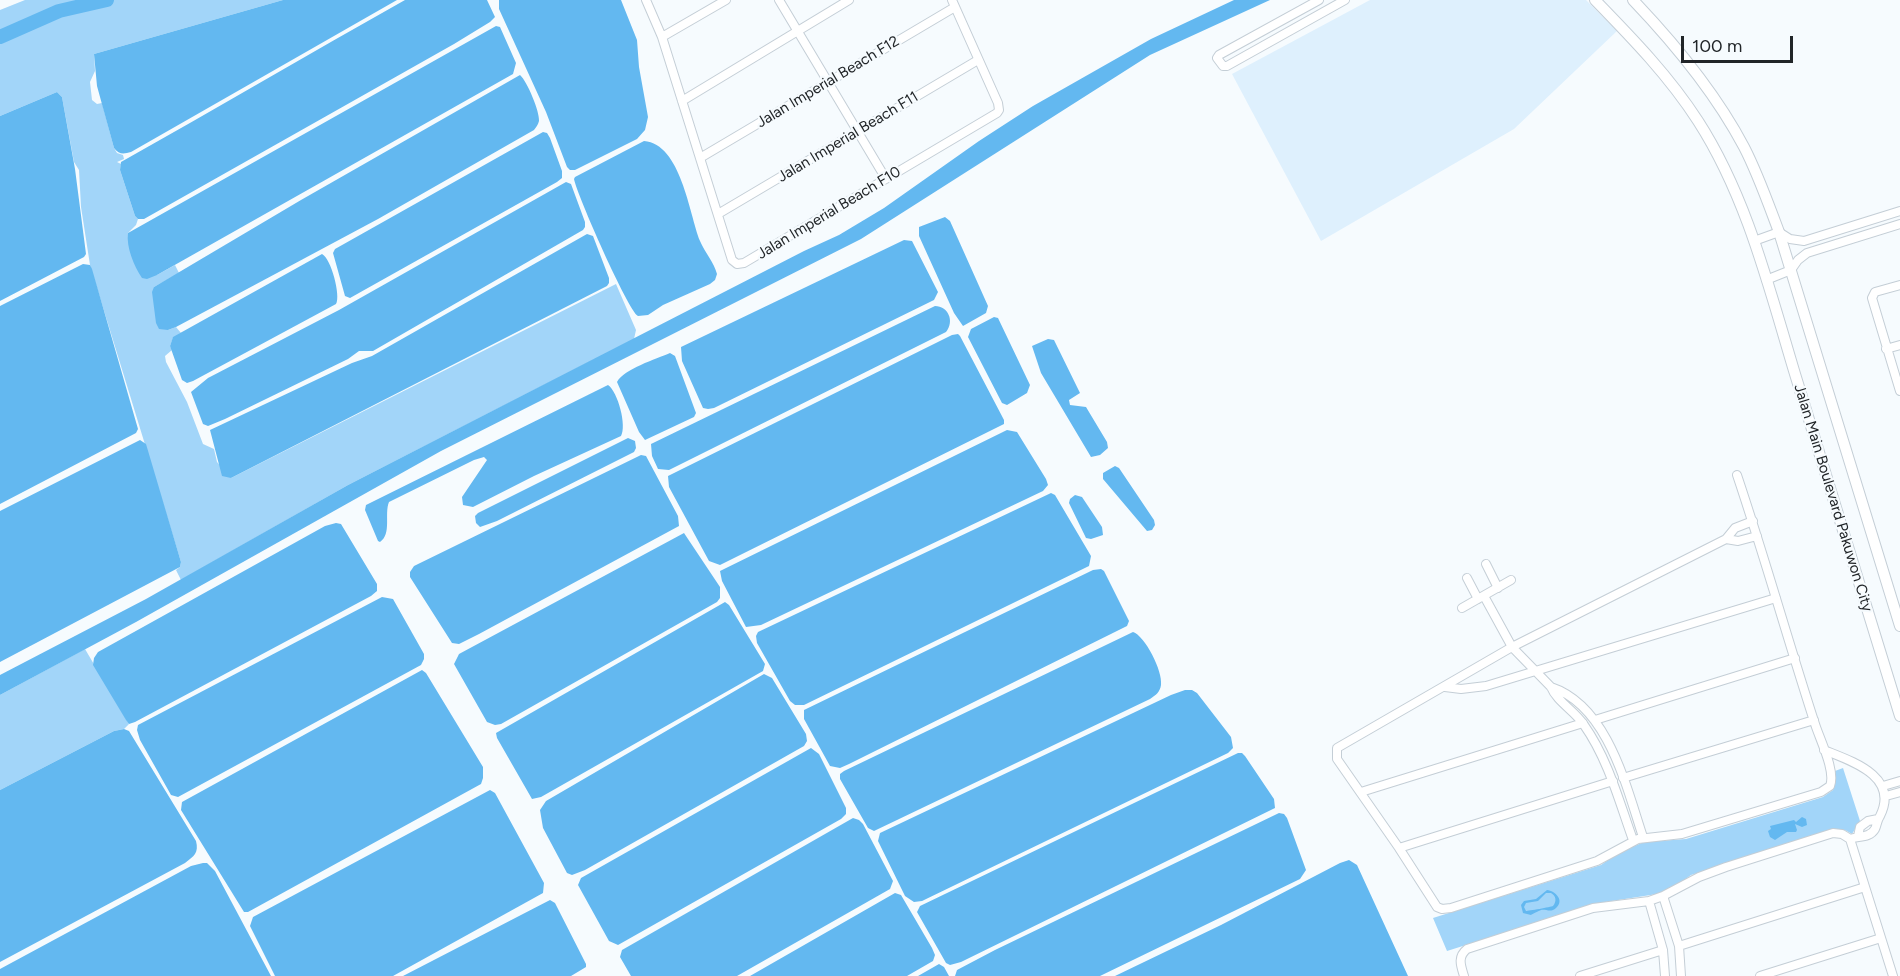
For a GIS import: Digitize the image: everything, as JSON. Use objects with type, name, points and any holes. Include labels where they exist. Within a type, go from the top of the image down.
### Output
[{"type":"street","name":"Jalan Imperial Beach F10","points":[[646,0],[662,37],[732,260],[740,264],[994,116],[999,110],[998,103],[978,60]]},
{"type":"street","points":[[662,37],[726,0]]},
{"type":"street","points":[[779,0],[885,179]]},
{"type":"street","points":[[682,101],[849,0]]},
{"type":"street","points":[[1319,0],[1217,58],[1223,66],[1227,66],[1346,0]]},
{"type":"street","name":"Jalan Main Boulevard Pakuwon City","points":[[1596,0],[1646,53],[1698,121],[1719,157],[1754,241],[1900,716]]},
{"type":"street","name":"Jalan Main Boulevard Pakuwon City","points":[[1633,0],[1667,35],[1694,70],[1743,146],[1761,183],[1791,270],[1900,626]]},
{"type":"street","points":[[953,3],[978,60]]},
{"type":"street","name":"Jalan Imperial Beach F12","points":[[700,158],[828,82],[953,3]]},
{"type":"street","name":"Jalan Imperial Beach F11","points":[[718,214],[978,60]]},
{"type":"street","points":[[1754,241],[1779,232],[1790,239],[1804,241],[1900,211]]},
{"type":"street","points":[[1766,280],[1791,270],[1807,253],[1900,224]]},
{"type":"street","points":[[1804,241],[1807,253]]},
{"type":"street","points":[[1900,285],[1875,292],[1872,298],[1872,305],[1900,391]]},
{"type":"street","points":[[1886,349],[1900,345]]},
{"type":"street","points":[[1737,475],[1753,521],[1831,771],[1832,781],[1827,789],[1678,835],[1643,837],[1633,840],[1597,861],[1446,909],[1434,904],[1400,848],[1337,759],[1337,748],[1512,647],[1726,538],[1735,528],[1753,521]]},
{"type":"street","points":[[1726,538],[1738,541],[1757,536]]},
{"type":"street","points":[[1486,564],[1498,588]]},
{"type":"street","points":[[1467,578],[1512,647],[1551,687],[1554,695],[1583,723],[1599,749],[1633,840]]},
{"type":"street","points":[[1462,608],[1511,580]]},
{"type":"street","points":[[1445,687],[1476,688],[1536,672],[1776,598]]},
{"type":"street","points":[[1595,720],[1795,658]]},
{"type":"street","points":[[1551,687],[1571,697],[1595,720],[1610,745],[1643,837]]},
{"type":"street","points":[[1623,778],[1814,720]]},
{"type":"street","points":[[1361,792],[1583,723]]},
{"type":"street","points":[[1464,976],[1460,960],[1467,949],[1593,908],[1649,901],[1726,867],[1833,833],[1854,837],[1867,836],[1872,832],[1884,809],[1886,796],[1883,786],[1877,776],[1868,770],[1824,750]]},
{"type":"street","points":[[1400,848],[1612,781]]},
{"type":"street","points":[[1883,786],[1900,781]]},
{"type":"street","points":[[1886,796],[1900,792]]},
{"type":"street","points":[[1854,837],[1865,887],[1893,976]]},
{"type":"street","points":[[1679,946],[1865,887]]},
{"type":"street","points":[[1663,896],[1679,946],[1681,976]]},
{"type":"street","points":[[1649,901],[1663,950],[1665,976]]},
{"type":"street","points":[[1760,976],[1881,938]]},
{"type":"street","points":[[1580,976],[1663,950]]},
{"type":"shaded area","points":[[25,0],[283,0],[94,54],[95,71],[90,82],[92,100],[97,104],[102,103],[114,148],[117,153],[123,155],[124,159],[117,162],[121,164],[120,170],[138,219],[136,225],[128,233],[157,275],[175,265],[179,273],[154,287],[168,330],[176,327],[181,333],[173,338],[170,346],[172,350],[165,356],[166,362],[187,402],[203,444],[214,449],[217,462],[231,478],[616,284],[636,330],[634,339],[348,485],[181,580],[176,570],[180,567],[181,562],[90,265],[81,207],[79,170],[74,162],[62,97],[57,92],[0,116],[0,10]]},
{"type":"shaded area","points":[[283,0],[397,0],[131,152],[122,153],[114,148],[97,86],[94,54]]},
{"type":"shaded area","points":[[405,0],[487,0],[495,17],[454,44],[144,219],[138,219],[135,216],[120,170],[121,162]]},
{"type":"shaded area","points":[[499,0],[621,0],[637,40],[639,67],[648,117],[645,130],[637,139],[575,170],[567,167],[546,112],[499,9]]},
{"type":"shaded area","points":[[1234,0],[1270,0],[1150,55],[861,239],[441,451],[136,622],[0,695],[0,675],[146,599],[348,485],[839,235],[884,208],[1033,106],[1151,39]]},
{"type":"shaded area","points":[[1370,0],[1586,0],[1617,31],[1514,129],[1321,241],[1232,74]]},
{"type":"shaded area","points":[[496,26],[500,27],[516,63],[513,74],[157,275],[147,279],[142,278],[131,256],[128,233]]},
{"type":"shaded area","points":[[520,75],[537,111],[539,121],[534,130],[378,219],[176,327],[168,330],[159,329],[156,323],[152,292],[154,287]]},
{"type":"shaded area","points":[[57,92],[62,97],[75,169],[86,254],[0,301],[0,116]]},
{"type":"shaded area","points":[[543,132],[547,133],[550,138],[562,171],[562,178],[350,298],[345,296],[333,253],[335,249]]},
{"type":"shaded area","points":[[644,141],[657,145],[667,154],[675,167],[682,182],[700,241],[717,274],[715,280],[710,284],[663,305],[648,315],[638,316],[624,294],[603,251],[574,179]]},
{"type":"shaded area","points":[[566,182],[571,184],[585,222],[583,230],[373,351],[359,351],[348,359],[225,419],[208,426],[203,424],[191,392],[208,378],[339,310]]},
{"type":"shaded area","points":[[945,217],[950,221],[988,306],[986,313],[963,326],[954,313],[919,236],[919,227]]},
{"type":"shaded area","points":[[587,234],[593,236],[609,278],[607,286],[231,478],[222,476],[210,430],[352,363],[372,356]]},
{"type":"shaded area","points":[[904,240],[912,241],[938,292],[934,300],[714,408],[703,408],[682,361],[681,347]]},
{"type":"shaded area","points":[[322,254],[329,262],[334,278],[337,293],[336,304],[193,381],[187,383],[182,380],[170,346],[173,337]]},
{"type":"shaded area","points":[[83,264],[90,265],[92,269],[138,429],[136,433],[0,504],[0,306]]},
{"type":"shaded area","points":[[935,306],[947,311],[949,315],[950,323],[946,332],[669,470],[658,469],[652,456],[651,444]]},
{"type":"shaded area","points":[[994,317],[998,318],[1030,385],[1027,393],[1007,405],[1002,403],[968,337],[971,329]]},
{"type":"shaded area","points":[[958,334],[1004,420],[1004,424],[720,565],[709,561],[669,487],[668,476]]},
{"type":"shaded area","points":[[1048,339],[1054,340],[1080,393],[1069,400],[1070,405],[1086,407],[1107,442],[1108,448],[1100,455],[1091,457],[1041,373],[1032,346]]},
{"type":"shaded area","points":[[670,353],[675,356],[696,413],[694,417],[645,440],[639,432],[617,382],[633,369]]},
{"type":"shaded area","points":[[608,385],[620,409],[623,425],[621,436],[473,507],[463,505],[462,497],[487,460],[484,457],[474,460],[389,502],[386,534],[380,542],[378,541],[365,510],[366,505]]},
{"type":"shaded area","points":[[1007,430],[1017,432],[1046,479],[1048,485],[1043,491],[761,625],[746,627],[722,581],[720,571]]},
{"type":"shaded area","points":[[628,438],[635,441],[634,452],[497,521],[480,527],[476,523],[475,516],[478,513]]},
{"type":"shaded area","points":[[140,440],[146,444],[181,562],[180,567],[0,662],[0,511]]},
{"type":"shaded area","points":[[641,455],[646,456],[678,516],[679,526],[479,634],[459,644],[452,643],[410,577],[414,566]]},
{"type":"shaded area","points":[[1115,466],[1119,468],[1154,520],[1155,525],[1152,530],[1147,531],[1103,479],[1103,473]]},
{"type":"shaded area","points":[[1051,493],[1055,495],[1091,556],[1089,566],[804,705],[795,705],[790,701],[757,643],[758,632]]},
{"type":"shaded area","points":[[1075,495],[1082,497],[1102,527],[1103,535],[1091,539],[1086,538],[1069,503]]},
{"type":"shaded area","points":[[341,524],[377,584],[377,591],[129,724],[93,665],[98,652],[325,526]]},
{"type":"shaded area","points":[[684,533],[720,587],[720,598],[717,602],[501,724],[495,725],[487,722],[454,664],[459,654]]},
{"type":"shaded area","points":[[1101,569],[1129,621],[1127,626],[849,764],[840,768],[830,766],[804,719],[804,710],[1093,570]]},
{"type":"shaded area","points":[[382,597],[393,599],[424,654],[421,665],[178,797],[171,795],[140,740],[138,725]]},
{"type":"shaded area","points":[[725,602],[765,664],[763,671],[541,797],[532,799],[496,733]]},
{"type":"shaded area","points":[[1133,632],[1148,647],[1159,671],[1161,685],[1159,691],[1150,699],[874,831],[868,828],[840,779],[840,774],[844,771]]},
{"type":"shaded area","points":[[85,649],[129,724],[124,729],[114,731],[0,790],[0,695]]},
{"type":"shaded area","points":[[422,670],[483,767],[481,784],[248,912],[244,912],[181,810],[182,802]]},
{"type":"shaded area","points":[[764,674],[772,678],[806,734],[807,741],[804,746],[585,870],[572,875],[567,873],[543,828],[540,810],[546,801]]},
{"type":"shaded area","points":[[1185,690],[1197,693],[1231,737],[1233,748],[1228,753],[922,901],[914,902],[905,896],[878,841],[880,833]]},
{"type":"shaded area","points":[[124,729],[129,731],[196,841],[195,854],[185,863],[0,962],[0,790],[114,731]]},
{"type":"shaded area","points":[[811,748],[819,754],[846,808],[846,814],[841,819],[618,945],[609,941],[578,885],[581,878]]},
{"type":"shaded area","points":[[1238,753],[1245,756],[1274,799],[1275,808],[961,962],[950,965],[946,963],[917,912],[920,906]]},
{"type":"shaded area","points":[[1843,768],[1860,821],[1852,834],[1845,830],[1830,830],[1691,875],[1657,894],[1599,903],[1447,951],[1433,918],[1601,865],[1618,853],[1644,842],[1686,839],[1823,797],[1833,790],[1835,771]]},
{"type":"shaded area","points":[[490,790],[495,793],[544,883],[543,893],[393,976],[275,976],[250,926],[253,917]]},
{"type":"shaded area","points":[[1279,813],[1284,814],[1287,818],[1306,870],[1300,879],[1100,976],[955,976],[957,970],[995,950]]},
{"type":"shaded area","points":[[1802,817],[1806,819],[1807,825],[1802,827],[1795,824],[1796,832],[1787,832],[1775,840],[1770,837],[1768,831],[1771,829],[1770,826],[1794,820],[1796,822]]},
{"type":"shaded area","points":[[853,818],[863,824],[893,881],[890,889],[737,976],[631,976],[620,957],[622,950]]},
{"type":"shaded area","points":[[1349,860],[1357,865],[1408,976],[1115,976],[1221,925]]},
{"type":"shaded area","points":[[207,863],[215,871],[271,976],[0,976],[0,969],[191,866]]},
{"type":"shaded area","points":[[1547,890],[1556,894],[1560,902],[1552,910],[1541,910],[1531,915],[1523,913],[1521,905],[1524,901],[1536,899]],"holes":[[[1546,893],[1551,893],[1555,899],[1553,906],[1526,911],[1524,907],[1526,903],[1538,901]]]},
{"type":"shaded area","points":[[895,893],[901,895],[935,955],[933,961],[907,976],[750,976]]},
{"type":"shaded area","points":[[550,900],[555,903],[586,964],[586,967],[571,976],[403,976]]},
{"type":"shaded area","points":[[939,964],[944,967],[949,976],[918,976]]},
{"type":"waterway","points":[[0,37],[59,11],[107,0]]}]
